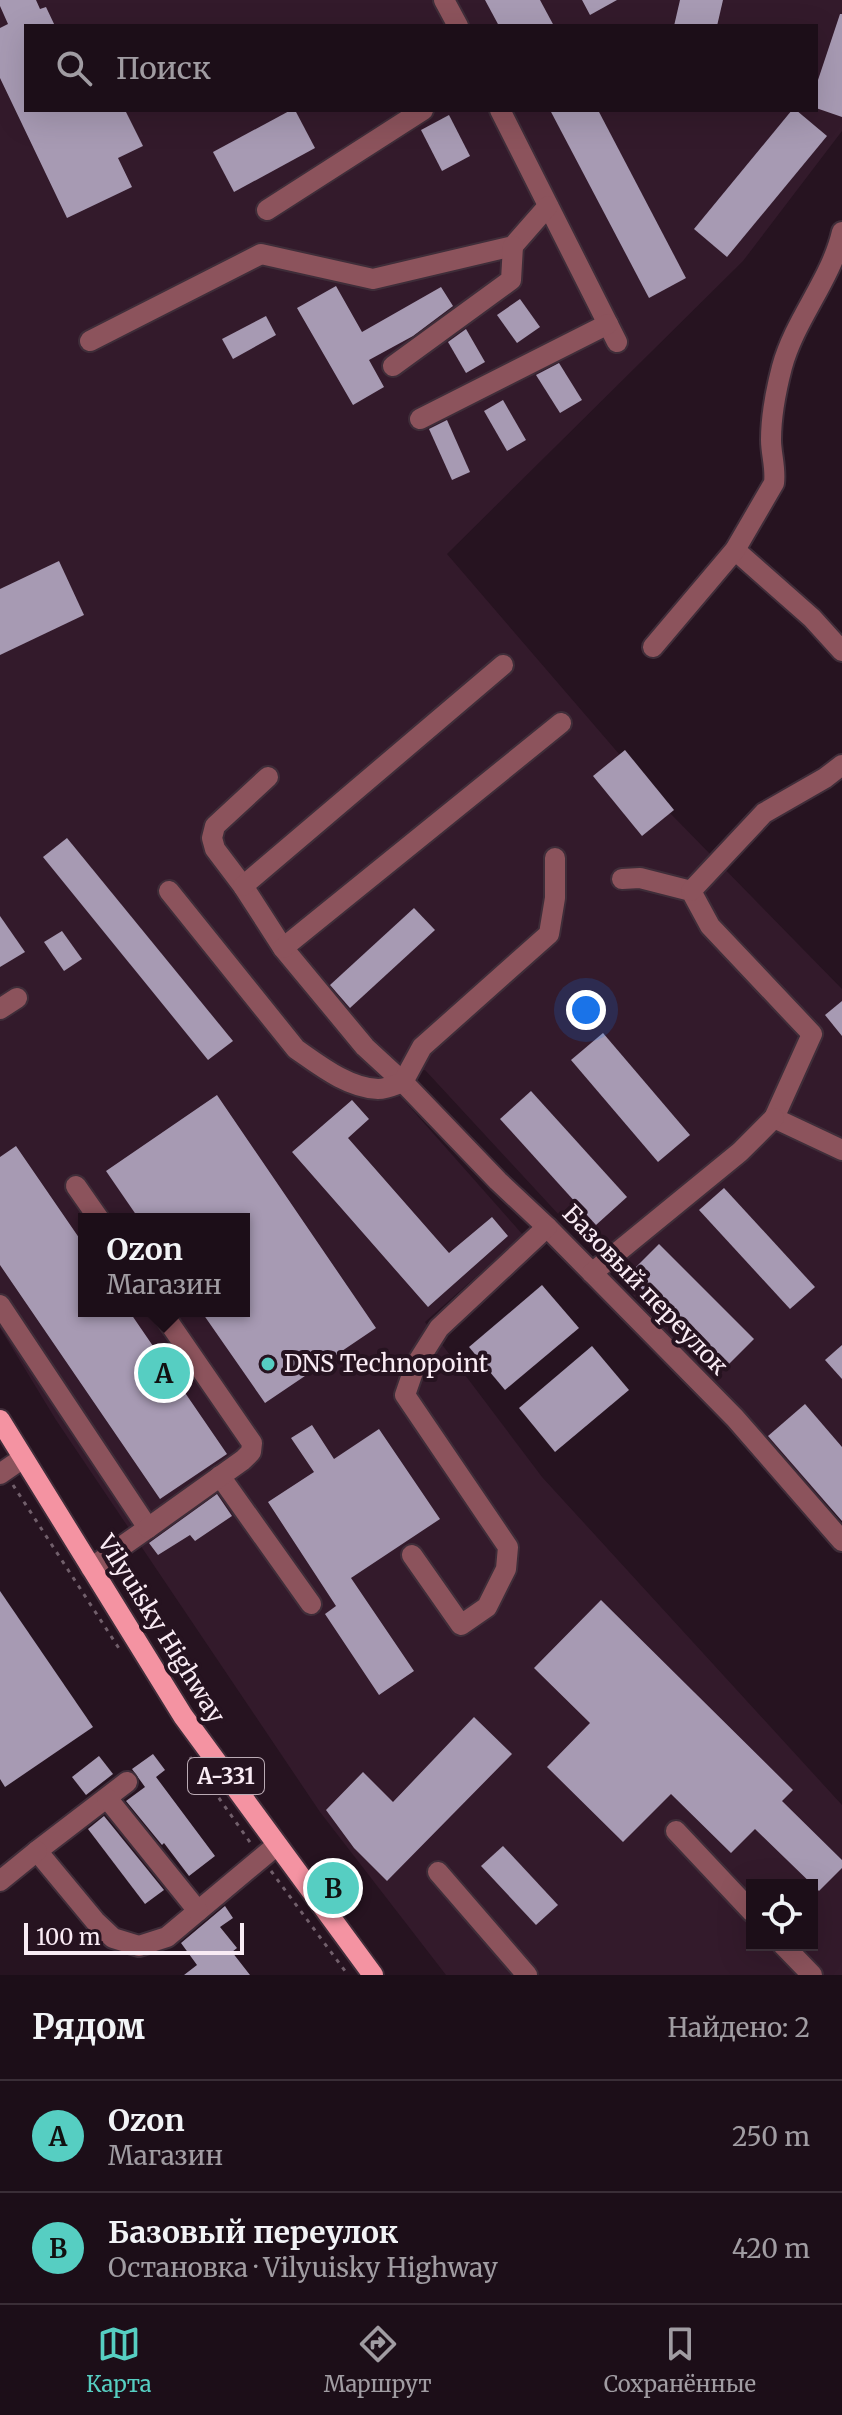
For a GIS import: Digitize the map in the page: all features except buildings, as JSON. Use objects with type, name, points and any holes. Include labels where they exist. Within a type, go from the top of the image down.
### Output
[{"type":"main road","name":"Vilyuisky Highway","points":[[0,1420],[183,1716],[373,1975]]},
{"type":"street","points":[[444,0],[457,24]]},
{"type":"street","points":[[267,210],[420,112]]},
{"type":"street","points":[[420,419],[612,333],[501,112]]},
{"type":"street","points":[[90,341],[261,254],[373,279],[513,246],[548,206]]},
{"type":"street","points":[[653,647],[735,550],[774,483],[772,412],[782,366],[795,329],[819,288],[842,232]]},
{"type":"street","points":[[393,366],[511,280],[513,246]]},
{"type":"street","points":[[735,550],[812,618],[842,651]]},
{"type":"street","points":[[243,886],[503,665]]},
{"type":"street","points":[[283,948],[561,723]]},
{"type":"street","points":[[691,891],[764,813],[842,765]]},
{"type":"street","name":"Базовый переулок","points":[[268,777],[215,826],[212,838],[215,849],[283,948],[365,1047],[735,1418],[842,1541]]},
{"type":"street","points":[[169,891],[296,1049],[354,1084],[379,1089],[403,1082],[422,1047],[549,934],[555,898],[555,858]]},
{"type":"street","points":[[592,1273],[740,1152],[774,1118],[812,1034],[710,926],[691,891],[640,878],[622,879]]},
{"type":"street","points":[[774,1118],[842,1150]]},
{"type":"street","points":[[76,1186],[95,1213]]},
{"type":"street","points":[[412,1555],[461,1625],[487,1607],[506,1569],[508,1547],[405,1395],[415,1366],[439,1328],[547,1227]]},
{"type":"street","points":[[0,1305],[148,1528]]},
{"type":"street","points":[[91,1568],[251,1452],[252,1443],[165,1317]]},
{"type":"street","points":[[0,1474],[23,1458]]},
{"type":"street","points":[[220,1476],[311,1604]]},
{"type":"street","points":[[0,1881],[127,1782]]},
{"type":"street","points":[[107,1798],[198,1911]]},
{"type":"street","points":[[676,1831],[746,1906]]},
{"type":"street","points":[[37,1851],[113,1938],[139,1946],[167,1937],[277,1845]]},
{"type":"street","points":[[438,1872],[527,1975]]},
{"type":"street","points":[[789,1951],[812,1975]]},
{"type":"shaded area","points":[[0,0],[842,0],[842,131],[743,261],[447,554],[669,812],[842,989],[842,1521],[425,1070],[386,1080],[523,1235],[425,1322],[542,1477],[842,1805],[842,1975],[446,1975],[320,1812],[56,1420],[0,1328]]},
{"type":"place","name":"DNS Technopoint","points":[[268,1364]]},
{"type":"place","name":"Ozon","points":[[164,1373]]},
{"type":"place","name":"Базовый переулок","points":[[333,1888]]}]
